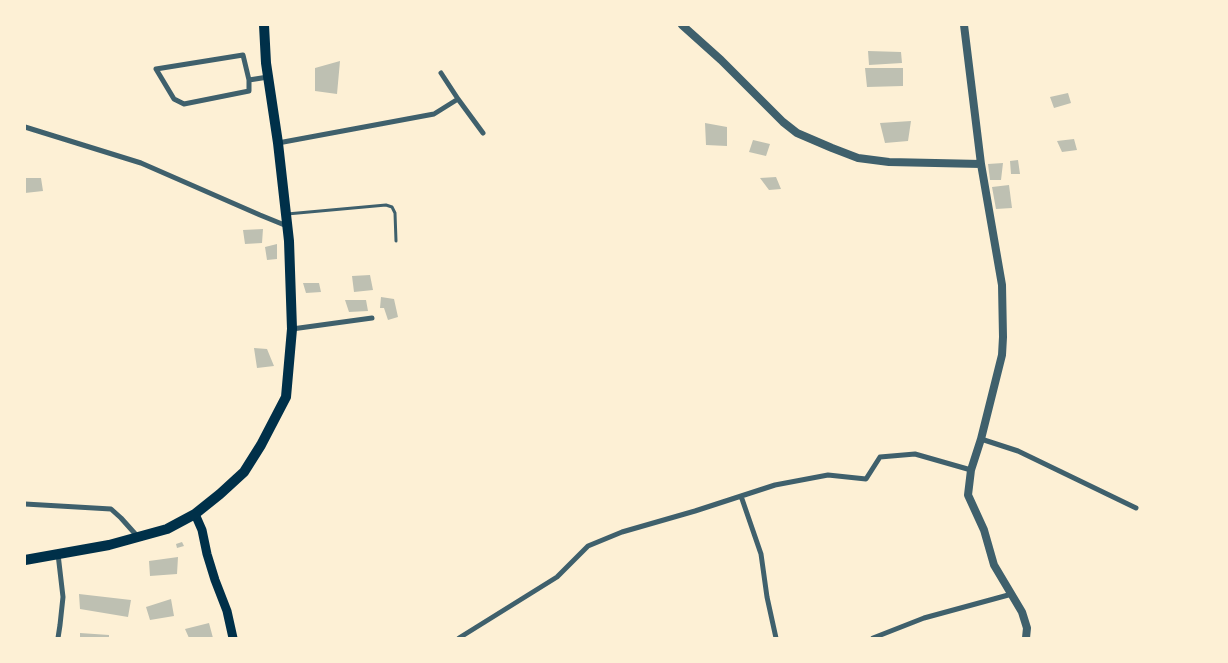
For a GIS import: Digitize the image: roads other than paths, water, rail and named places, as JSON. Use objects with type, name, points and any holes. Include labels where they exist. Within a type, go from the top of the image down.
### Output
[{"type":"main road","points":[[25,560],[109,545],[167,529],[195,514],[244,472],[261,445],[286,397],[292,329],[289,242],[278,143],[266,64],[264,25]]},
{"type":"main road","points":[[195,514],[202,530],[215,580],[227,610],[233,638]]},
{"type":"street","points":[[682,25],[721,60],[782,122],[806,137],[858,158],[889,162],[981,164]]},
{"type":"street","points":[[964,25],[981,164],[1002,285],[1003,337],[1002,355],[981,439],[971,470],[968,495],[984,530],[994,566],[1022,612],[1026,628],[1026,638]]},
{"type":"street","points":[[243,55],[249,80],[249,91],[184,104],[174,99],[156,68],[243,55]]},
{"type":"street","points":[[441,73],[483,133]]},
{"type":"street","points":[[249,80],[268,77]]},
{"type":"street","points":[[278,143],[434,114],[458,98]]},
{"type":"street","points":[[25,127],[140,164],[287,226]]},
{"type":"street","points":[[292,329],[372,318]]},
{"type":"street","points":[[981,439],[1018,450],[1136,508]]},
{"type":"street","points":[[459,638],[557,577],[588,546],[622,532],[775,485],[828,475],[866,479],[880,457],[915,454],[971,470]]},
{"type":"street","points":[[741,496],[761,554],[767,597],[776,638]]},
{"type":"street","points":[[25,504],[111,509],[138,537]]},
{"type":"street","points":[[58,554],[63,597],[58,638]]},
{"type":"street","points":[[873,638],[924,618],[1012,594]]},
{"type":"lane","points":[[286,214],[386,205],[392,207],[395,213],[396,240]]}]
